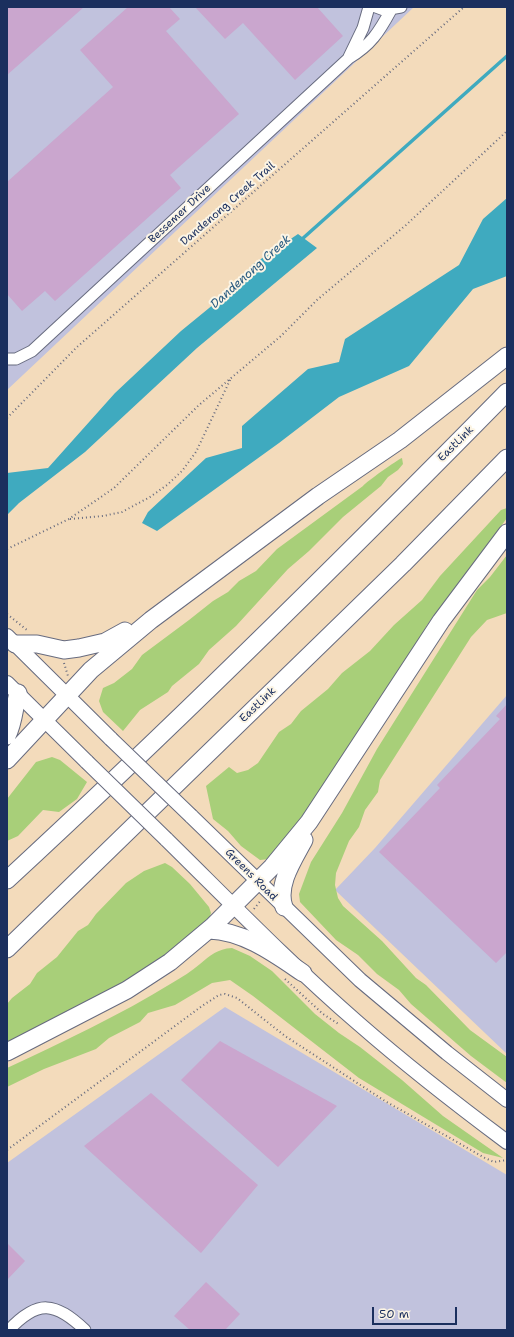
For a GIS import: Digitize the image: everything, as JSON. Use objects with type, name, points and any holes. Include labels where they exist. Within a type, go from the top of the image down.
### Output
[{"type":"highway","points":[[7,760],[71,691],[105,658],[151,620],[318,496],[400,440],[507,356]]},
{"type":"highway","name":"EastLink","points":[[7,880],[198,699],[366,535],[507,392]]},
{"type":"highway","name":"EastLink","points":[[7,949],[397,570],[507,458]]},
{"type":"highway","points":[[7,1052],[152,975],[209,930],[234,905],[263,886],[325,799],[441,621],[507,533]]},
{"type":"highway","points":[[11,640],[64,650],[94,646],[151,620]]},
{"type":"highway","points":[[7,736],[14,719],[12,688]]},
{"type":"highway","points":[[284,907],[282,891],[288,873],[325,799]]},
{"type":"highway","points":[[209,930],[223,931],[250,941],[302,973]]},
{"type":"main road","name":"Greens Road","points":[[11,640],[71,691],[111,739],[360,980],[404,1018],[507,1100]]},
{"type":"main road","points":[[12,688],[302,973],[358,1024],[507,1142]]},
{"type":"street","name":"Bessemer Drive","points":[[349,58],[363,28],[369,7]]},
{"type":"street","points":[[376,7],[384,10],[396,8]]},
{"type":"street","name":"Bessemer Drive","points":[[7,359],[16,360],[32,351],[349,58],[366,47],[377,35],[396,8]]},
{"type":"street","points":[[9,1330],[18,1320],[38,1308],[56,1308],[74,1320],[85,1330]]},
{"type":"path","name":"Dandenong Creek Trail","points":[[7,418],[83,342],[464,7]]},
{"type":"path","points":[[7,549],[69,519],[114,488],[199,405],[282,336],[317,300],[406,225],[507,132]]},
{"type":"path","points":[[69,519],[103,516],[122,512],[150,497],[167,485],[182,471],[196,452],[232,377]]},
{"type":"path","points":[[7,614],[21,627],[31,633]]},
{"type":"path","points":[[64,650],[64,665],[71,691]]},
{"type":"path","points":[[246,917],[263,886]]},
{"type":"path","points":[[7,1150],[202,1006],[219,995],[225,994],[237,998],[285,1036],[385,1101],[485,1158],[494,1162],[507,1160]]},
{"type":"shaded area","points":[[7,7],[414,7],[7,390]]},
{"type":"shaded area","points":[[507,695],[507,1054],[335,890],[375,848]]},
{"type":"shaded area","points":[[225,1007],[507,1175],[507,1330],[7,1330],[7,1163]]},
{"type":"green space","points":[[402,458],[403,464],[398,470],[343,517],[309,551],[288,569],[236,626],[209,650],[199,664],[172,686],[168,692],[140,710],[123,731],[103,712],[99,701],[103,688],[114,683],[132,669],[142,655],[213,601],[228,592],[239,581],[256,571],[277,549],[375,476]]},
{"type":"green space","points":[[507,508],[507,518],[427,625],[410,656],[296,828],[269,859],[260,860],[241,846],[228,831],[213,819],[206,786],[229,767],[237,773],[248,770],[258,763],[279,732],[291,724],[301,711],[328,689],[342,673],[370,651],[394,625],[422,600],[440,576],[501,510]]},
{"type":"green space","points":[[507,555],[507,613],[487,620],[471,637],[380,780],[378,792],[365,810],[359,827],[349,841],[336,873],[335,885],[338,898],[343,906],[382,941],[416,978],[426,985],[470,1030],[507,1057],[507,1083],[471,1056],[411,1004],[399,990],[377,974],[358,955],[336,940],[300,902],[299,894],[311,862],[342,813],[377,749],[477,590],[490,577]]},
{"type":"green space","points":[[52,757],[60,760],[87,782],[77,799],[59,812],[43,810],[18,836],[7,841],[7,799],[36,762]]},
{"type":"green space","points":[[165,863],[172,867],[190,884],[209,907],[211,913],[208,922],[179,952],[73,1013],[63,1013],[50,1024],[7,1042],[7,1004],[12,998],[30,984],[37,973],[57,957],[78,931],[88,925],[96,914],[126,883],[144,871]]},
{"type":"green space","points":[[232,948],[250,956],[272,971],[315,1014],[402,1080],[443,1116],[503,1158],[483,1153],[359,1078],[230,980],[212,983],[175,1005],[148,1013],[140,1022],[109,1038],[96,1049],[44,1069],[7,1087],[7,1068],[112,1017],[183,976],[214,953]]},
{"type":"water","points":[[507,198],[507,276],[473,289],[409,366],[339,397],[279,443],[157,531],[142,523],[148,512],[206,458],[242,448],[242,426],[308,369],[339,362],[345,339],[459,265],[483,219]]},
{"type":"water","points":[[298,234],[317,248],[197,348],[85,452],[19,503],[7,515],[7,473],[48,468],[115,393],[181,331],[236,286],[252,265]]},
{"type":"building","points":[[7,7],[84,7],[7,75]]},
{"type":"building","points":[[128,7],[169,7],[180,19],[166,31],[239,114],[170,175],[181,188],[55,301],[45,291],[22,311],[7,294],[7,182],[113,87],[80,50]]},
{"type":"building","points":[[195,7],[317,7],[343,36],[295,80],[243,23],[225,39]]},
{"type":"building","points":[[507,704],[507,952],[496,963],[379,852],[440,788],[437,785],[500,719],[496,716]]},
{"type":"building","points":[[220,1041],[337,1106],[278,1167],[181,1080]]},
{"type":"building","points":[[151,1093],[258,1185],[201,1253],[84,1146]]},
{"type":"building","points":[[7,1243],[25,1261],[7,1280]]},
{"type":"building","points":[[206,1282],[240,1314],[225,1330],[190,1330],[174,1316]]},
{"type":"waterway","name":"Dandenong Creek","points":[[301,240],[507,56]]}]
